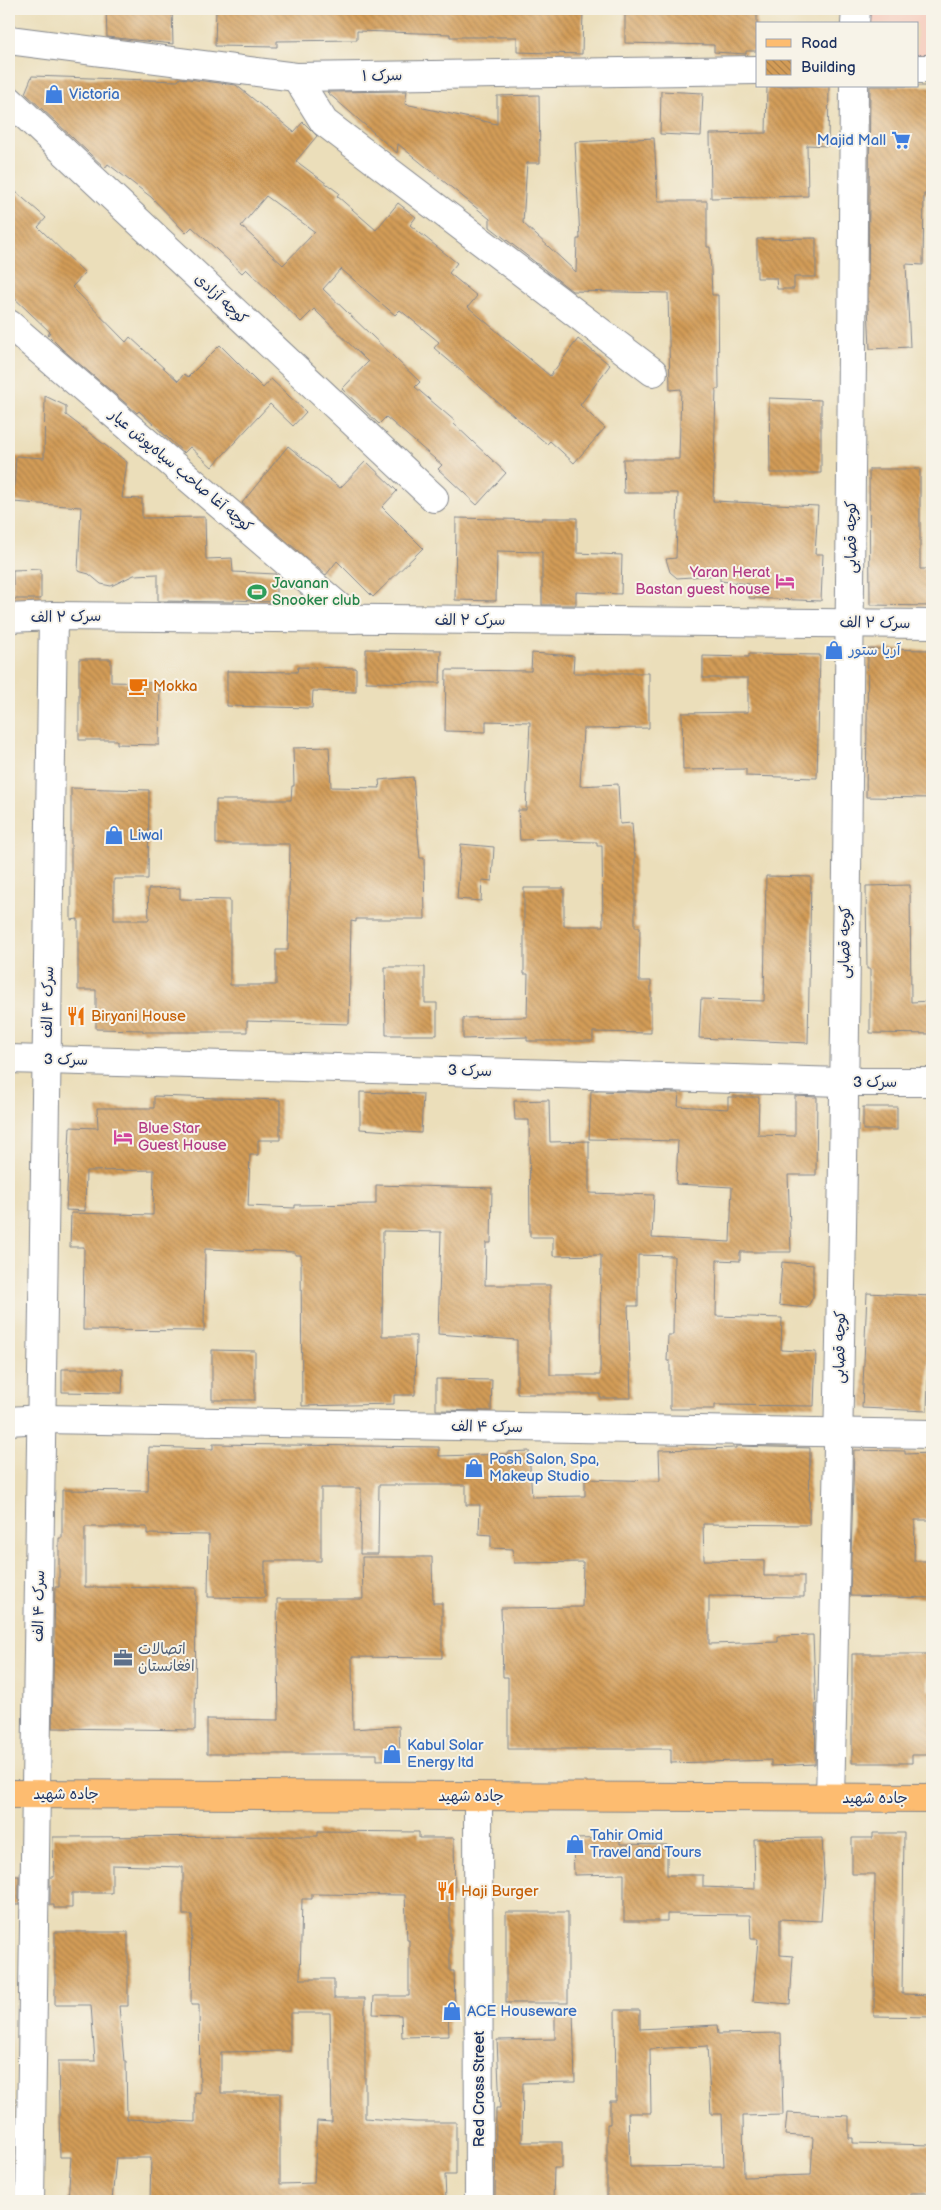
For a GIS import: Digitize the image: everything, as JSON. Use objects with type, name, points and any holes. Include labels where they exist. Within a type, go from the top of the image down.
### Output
[{"type":"main road","name":"جاده شهید","points":[[9,1794],[932,1798]]},
{"type":"street","points":[[855,22],[856,9]]},
{"type":"street","name":"سرک ۱","points":[[9,40],[296,77],[756,70]]},
{"type":"street","points":[[918,69],[932,69]]},
{"type":"street","points":[[296,77],[324,122],[653,372]]},
{"type":"street","name":"کوچه قصابی","points":[[830,1798],[840,1434],[843,1082],[851,623],[854,88]]},
{"type":"street","name":"کوچه آزادی","points":[[9,100],[434,498]]},
{"type":"street","name":"کوچه آغا صاحب سیاه‌پوش عیار","points":[[9,324],[353,618]]},
{"type":"street","name":"سرک ۲ الف","points":[[9,618],[53,616],[932,624]]},
{"type":"street","name":"سرک ۴ الف","points":[[30,2201],[53,616]]},
{"type":"street","name":"سرک 3","points":[[9,1059],[843,1082],[932,1082]]},
{"type":"street","name":"سرک ۴ الف","points":[[9,1421],[42,1419],[840,1434],[932,1434]]},
{"type":"street","name":"Red Cross Street","points":[[478,1796],[479,2201]]},
{"type":"shaded area","points":[[865,9],[932,9],[932,61],[918,61],[918,22],[865,22]]},
{"type":"building","points":[[106,9],[172,9],[173,44],[107,37]]},
{"type":"building","points":[[216,9],[583,9],[582,54],[517,52],[517,37],[450,37],[450,34],[357,31],[357,40],[277,41],[277,47],[215,46]]},
{"type":"building","points":[[625,9],[757,9],[756,51],[746,51],[746,54],[714,52],[714,45],[625,43]]},
{"type":"building","points":[[32,76],[178,81],[180,78],[236,85],[294,132],[303,122],[317,136],[296,161],[339,193],[337,196],[376,230],[398,203],[416,217],[410,225],[457,263],[449,273],[477,296],[468,307],[550,376],[578,339],[610,365],[580,405],[605,428],[574,463],[550,441],[547,444],[434,348],[439,342],[400,310],[395,315],[341,269],[323,289],[420,382],[415,387],[456,422],[454,424],[506,473],[477,505],[438,469],[442,465],[386,417],[379,424],[342,389],[368,362],[314,309],[301,322],[246,269],[242,273],[192,227],[186,233],[151,197],[108,164],[105,168],[25,93]],"holes":[[[266,196],[315,232],[283,265],[241,226]]]},
{"type":"building","points":[[918,86],[932,86],[932,194],[924,194],[923,265],[906,264],[910,347],[870,349],[868,305],[870,88],[918,88]]},
{"type":"building","points":[[767,88],[829,88],[828,146],[807,145],[808,196],[711,198],[710,134],[766,133]]},
{"type":"building","points":[[407,91],[405,104],[497,124],[497,96],[539,95],[540,163],[527,163],[523,223],[576,272],[577,239],[580,239],[575,142],[654,138],[658,201],[707,201],[707,247],[710,247],[712,295],[718,295],[719,389],[716,389],[713,501],[818,506],[815,554],[823,554],[821,601],[749,598],[750,584],[720,581],[720,575],[677,578],[670,572],[666,559],[676,558],[678,493],[624,493],[623,459],[679,459],[681,389],[670,390],[668,293],[572,291],[490,227],[490,219],[398,144],[397,153],[327,92]]},
{"type":"building","points":[[661,91],[703,93],[701,136],[660,134]]},
{"type":"building","points":[[9,186],[46,218],[38,227],[85,273],[72,287],[126,342],[130,337],[178,381],[184,374],[188,377],[220,345],[263,388],[271,379],[306,412],[293,426],[270,404],[212,467],[190,447],[184,453],[139,411],[137,413],[62,349],[48,335],[50,332],[9,293]]},
{"type":"building","points":[[816,238],[816,277],[794,277],[794,289],[777,289],[776,278],[757,278],[757,239]]},
{"type":"building","points":[[45,396],[66,406],[66,415],[127,462],[122,498],[142,499],[142,518],[205,517],[206,559],[232,558],[233,572],[276,574],[276,602],[234,600],[234,602],[158,601],[158,574],[134,575],[111,586],[101,584],[89,574],[78,571],[81,507],[13,502],[16,456],[44,458]]},
{"type":"building","points":[[769,398],[821,400],[821,473],[770,473]]},
{"type":"building","points":[[288,446],[340,488],[366,461],[397,491],[382,507],[423,548],[373,597],[337,561],[326,575],[242,503]]},
{"type":"building","points":[[869,469],[920,469],[920,569],[932,569],[932,606],[870,605]]},
{"type":"building","points":[[456,518],[542,520],[542,518],[577,518],[577,553],[622,555],[621,594],[576,592],[576,605],[542,605],[542,552],[497,551],[496,601],[455,600]]},
{"type":"building","points":[[41,569],[41,599],[13,599],[13,570]]},
{"type":"building","points":[[366,649],[441,650],[440,683],[366,682]]},
{"type":"building","points":[[868,649],[932,650],[932,798],[866,797]]},
{"type":"building","points":[[532,653],[574,656],[573,673],[649,673],[649,728],[583,729],[580,786],[618,784],[620,824],[632,823],[635,854],[635,927],[640,927],[639,981],[651,981],[651,1033],[593,1032],[593,1041],[527,1041],[527,1037],[463,1039],[463,1018],[527,1017],[528,974],[524,974],[524,888],[564,888],[564,926],[603,926],[602,846],[597,846],[597,842],[558,841],[558,839],[520,840],[518,810],[526,810],[530,722],[486,721],[486,732],[445,731],[446,670],[531,671]]},
{"type":"building","points":[[749,654],[820,655],[817,778],[746,776],[746,769],[683,770],[682,713],[748,712],[748,678],[703,678],[703,656],[749,657]]},
{"type":"building","points":[[79,659],[111,659],[111,682],[160,683],[159,745],[117,744],[117,740],[79,740]]},
{"type":"building","points":[[298,667],[356,668],[356,692],[313,691],[312,708],[227,706],[227,671],[297,672]]},
{"type":"building","points":[[329,747],[331,787],[380,788],[379,780],[413,777],[420,858],[424,858],[425,919],[356,919],[356,922],[351,921],[349,1024],[247,1021],[247,1032],[143,1032],[143,1030],[96,1029],[96,990],[78,990],[78,919],[71,920],[71,788],[149,790],[148,879],[114,879],[114,920],[149,920],[148,889],[180,888],[180,899],[230,900],[230,985],[276,985],[276,950],[288,950],[290,844],[216,844],[216,800],[291,800],[292,786],[294,786],[293,748]]},
{"type":"building","points":[[461,844],[494,847],[492,881],[482,880],[481,901],[457,899]]},
{"type":"building","points":[[766,876],[811,877],[808,1043],[699,1038],[701,999],[764,1001]]},
{"type":"building","points":[[910,885],[911,1002],[932,1001],[932,1034],[870,1033],[870,969],[867,969],[866,886]]},
{"type":"building","points":[[385,967],[425,967],[425,1003],[437,1003],[437,1035],[386,1035]]},
{"type":"building","points":[[591,1091],[679,1093],[678,1106],[728,1109],[728,1097],[759,1097],[758,1135],[795,1136],[795,1096],[817,1097],[816,1175],[788,1175],[791,1252],[740,1252],[740,1261],[717,1260],[716,1316],[782,1318],[781,1350],[816,1352],[814,1406],[715,1405],[715,1409],[670,1409],[670,1361],[667,1361],[668,1335],[673,1335],[674,1256],[638,1255],[638,1306],[628,1306],[631,1398],[600,1398],[600,1394],[517,1394],[517,1340],[438,1334],[441,1232],[383,1231],[382,1336],[416,1336],[415,1395],[394,1395],[394,1404],[302,1406],[301,1255],[295,1255],[295,1252],[205,1249],[204,1331],[83,1330],[84,1247],[70,1247],[71,1213],[153,1215],[154,1170],[86,1171],[85,1211],[66,1210],[70,1127],[98,1128],[97,1108],[154,1108],[154,1096],[280,1100],[280,1140],[258,1140],[258,1155],[250,1155],[248,1206],[295,1208],[295,1205],[376,1204],[376,1185],[492,1188],[491,1243],[486,1243],[485,1285],[550,1285],[550,1375],[600,1375],[601,1255],[553,1256],[553,1237],[530,1237],[529,1120],[515,1120],[514,1101],[549,1100],[550,1142],[589,1141],[589,1193],[654,1195],[652,1238],[730,1242],[732,1187],[676,1184],[678,1141],[589,1139]]},
{"type":"building","points":[[360,1092],[423,1094],[421,1133],[360,1129]]},
{"type":"building","points":[[863,1107],[897,1107],[897,1130],[863,1130]]},
{"type":"building","points":[[782,1262],[813,1265],[813,1297],[807,1308],[779,1305]]},
{"type":"building","points":[[867,1293],[931,1296],[927,1411],[862,1408]]},
{"type":"building","points":[[212,1350],[255,1351],[255,1400],[212,1400]]},
{"type":"building","points":[[62,1369],[123,1369],[122,1393],[62,1392]]},
{"type":"building","points":[[436,1379],[492,1380],[491,1411],[436,1410]]},
{"type":"building","points":[[213,1444],[439,1447],[439,1456],[508,1454],[508,1452],[529,1451],[532,1497],[585,1496],[585,1479],[660,1481],[659,1450],[736,1448],[736,1446],[810,1448],[809,1525],[703,1524],[704,1560],[764,1561],[764,1576],[804,1576],[804,1597],[709,1596],[709,1644],[778,1642],[778,1636],[813,1635],[816,1710],[815,1764],[771,1766],[771,1760],[671,1763],[671,1749],[508,1749],[508,1677],[503,1677],[501,1608],[582,1607],[583,1562],[514,1563],[513,1549],[491,1548],[491,1535],[479,1534],[480,1505],[466,1505],[466,1485],[379,1485],[378,1554],[360,1554],[361,1488],[321,1488],[321,1561],[265,1561],[265,1598],[208,1597],[209,1535],[147,1534],[147,1527],[85,1527],[85,1587],[196,1588],[195,1730],[52,1728],[55,1587],[59,1587],[59,1538],[62,1538],[62,1490],[148,1491],[149,1447],[213,1449]]},
{"type":"building","points":[[854,1450],[905,1451],[905,1454],[932,1453],[932,1520],[915,1520],[914,1561],[932,1561],[932,1598],[850,1596]]},
{"type":"building","points":[[362,1557],[432,1557],[433,1603],[442,1603],[442,1658],[352,1657],[353,1729],[399,1726],[400,1759],[377,1760],[377,1754],[207,1754],[207,1719],[279,1720],[277,1599],[363,1599]]},
{"type":"building","points":[[852,1654],[928,1654],[928,1690],[932,1690],[932,1755],[912,1755],[912,1763],[852,1763]]},
{"type":"building","points":[[318,1831],[419,1832],[419,1838],[454,1838],[455,1899],[450,1899],[450,1971],[454,1971],[455,2009],[448,2009],[449,2036],[402,2037],[401,2015],[373,2014],[374,1996],[409,1996],[409,1940],[407,1940],[405,1895],[312,1894],[312,1899],[302,1899],[300,1979],[334,1979],[334,1998],[365,1998],[365,2118],[415,2122],[456,2122],[456,2175],[445,2175],[446,2201],[150,2201],[151,2158],[116,2158],[112,2201],[68,2201],[71,2157],[60,2157],[58,2061],[95,2061],[91,2005],[55,2005],[55,1932],[128,1932],[128,2006],[119,2006],[124,2061],[126,2061],[127,2119],[195,2122],[195,2092],[200,2093],[199,2005],[191,2005],[192,1915],[183,1915],[183,1867],[112,1865],[112,1893],[72,1893],[72,1908],[54,1908],[54,1905],[50,1905],[50,1877],[54,1877],[53,1837],[318,1836]],"holes":[[[290,2013],[330,2013],[332,2122],[317,2121],[314,2183],[280,2184],[280,2093],[221,2093],[221,2052],[290,2051]]]},
{"type":"building","points":[[873,1833],[904,1833],[902,1994],[932,1995],[932,2017],[874,2016],[875,1874],[852,1874],[852,1838],[873,1838]]},
{"type":"building","points":[[620,1838],[620,1844],[667,1845],[667,1875],[703,1875],[703,1887],[755,1889],[754,1839],[822,1838],[824,1874],[821,1921],[780,1919],[780,1955],[793,1956],[790,2004],[753,2001],[758,1939],[751,1939],[750,1915],[667,1914],[667,1921],[624,1921],[624,1874],[574,1875],[573,1839]]},
{"type":"building","points":[[9,1876],[19,1876],[19,1905],[9,1905]]},
{"type":"building","points":[[506,1912],[568,1912],[568,2003],[506,2003]]},
{"type":"building","points":[[555,2010],[573,2010],[575,2082],[523,2083],[522,2142],[562,2142],[562,2168],[554,2168],[553,2201],[495,2201],[496,2108],[500,2108],[497,2040],[555,2039]]},
{"type":"building","points":[[615,2010],[640,2010],[640,2029],[717,2025],[718,2034],[781,2033],[783,2115],[743,2116],[744,2177],[811,2175],[813,2137],[785,2135],[787,2113],[849,2116],[849,2138],[853,2138],[853,2143],[931,2145],[931,2193],[911,2193],[911,2201],[607,2201],[607,2124],[610,2124],[610,2101],[616,2101]],"holes":[[[707,2046],[711,2114],[722,2114],[724,2166],[630,2167],[628,2113],[651,2113],[650,2049]]]},
{"type":"place","name":"Victoria","points":[[54,94]]},
{"type":"place","name":"Majid Mall","points":[[901,140]]},
{"type":"place","name":"Yaran Herat Bastan guest house","points":[[785,581]]},
{"type":"place","name":"Javanan Snooker club","points":[[257,592]]},
{"type":"place","name":"آریا ستور","points":[[834,650]]},
{"type":"place","name":"Mokka","points":[[138,686]]},
{"type":"place","name":"Liwal","points":[[114,835]]},
{"type":"place","name":"Biryani House","points":[[76,1016]]},
{"type":"place","name":"Blue Star Guest House","points":[[123,1137]]},
{"type":"place","name":"Posh Salon, Spa, Makeup Studio","points":[[474,1468]]},
{"type":"place","name":"اتصالات افغانستان","points":[[123,1658]]},
{"type":"place","name":"Kabul Solar Energy ltd","points":[[392,1754]]},
{"type":"place","name":"Tahir Omid Travel and Tours","points":[[575,1844]]},
{"type":"place","name":"Haji Burger","points":[[446,1891]]},
{"type":"place","name":"ACE Houseware","points":[[452,2011]]}]
